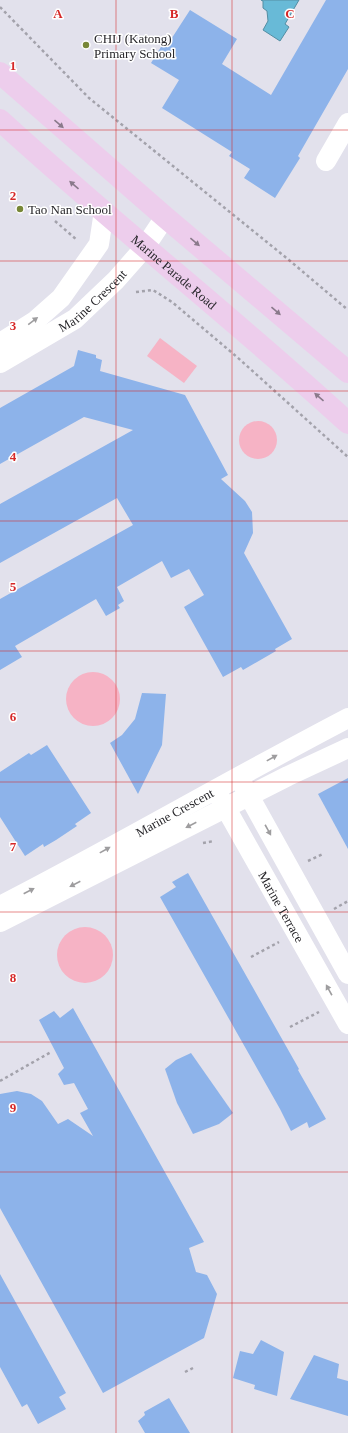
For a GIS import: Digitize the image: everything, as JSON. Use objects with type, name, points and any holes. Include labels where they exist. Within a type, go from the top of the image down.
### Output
[{"type":"main road","points":[[0,73],[165,217],[348,372]]},
{"type":"main road","name":"Marine Parade Road","points":[[0,120],[145,247],[249,335],[348,423]]},
{"type":"street","points":[[326,161],[348,123]]},
{"type":"street","name":"Marine Crescent","points":[[0,343],[35,321],[61,298],[99,244],[104,210]]},
{"type":"street","name":"Marine Crescent","points":[[0,363],[75,319],[116,280],[145,247],[165,217]]},
{"type":"street","name":"Marine Crescent","points":[[0,906],[66,872],[348,718]]},
{"type":"street","name":"Marine Crescent","points":[[0,922],[248,796],[348,748]]},
{"type":"street","name":"Marine Terrace","points":[[238,777],[348,974]]},
{"type":"street","name":"Marine Terrace","points":[[216,789],[348,1024]]},
{"type":"path","points":[[0,7],[89,98],[289,260],[348,310]]},
{"type":"path","points":[[136,292],[153,290],[172,302],[237,357],[348,458]]},
{"type":"path","points":[[302,864],[323,854]]},
{"type":"path","points":[[328,912],[348,901]]},
{"type":"path","points":[[251,957],[283,940]]},
{"type":"path","points":[[290,1027],[321,1010]]},
{"type":"path","points":[[0,1081],[51,1052]]},
{"type":"path","points":[[185,1372],[192,1368]]},
{"type":"shaded area","points":[[160,338],[197,366],[184,383],[147,356]]},
{"type":"shaded area","points":[[254,421],[262,421],[272,426],[276,433],[276,447],[272,454],[262,459],[254,459],[244,454],[242,451],[239,444],[239,436],[244,426],[247,424]]},
{"type":"shaded area","points":[[88,672],[98,672],[108,676],[116,684],[120,694],[120,704],[116,714],[108,722],[98,726],[88,726],[78,722],[70,714],[66,704],[66,694],[70,684],[78,676]]},
{"type":"shaded area","points":[[85,927],[96,929],[105,935],[111,944],[113,955],[111,966],[105,975],[96,981],[85,983],[74,981],[65,975],[59,966],[57,955],[59,944],[65,935],[74,929]]},
{"type":"water","points":[[261,0],[299,0],[285,24],[289,27],[280,41],[263,30],[268,21],[267,11],[263,8],[263,1]]},
{"type":"building","points":[[326,0],[348,0],[348,69],[298,156],[300,158],[275,198],[244,178],[250,169],[229,156],[232,152],[162,108],[179,80],[151,63],[164,42],[168,44],[190,10],[237,39],[222,64],[271,95]]},
{"type":"building","points":[[78,350],[96,355],[96,358],[102,360],[100,371],[185,395],[228,475],[221,479],[245,501],[252,512],[253,533],[244,553],[292,639],[275,649],[276,651],[243,670],[241,667],[223,677],[184,607],[204,595],[189,569],[171,578],[162,561],[117,587],[124,601],[118,605],[120,608],[106,616],[96,599],[15,646],[22,657],[0,670],[0,599],[133,525],[117,498],[0,563],[0,504],[133,430],[84,417],[0,464],[0,408],[74,366]]},
{"type":"building","points":[[142,693],[166,694],[162,745],[138,794],[110,743],[122,735],[135,719]]},
{"type":"building","points":[[47,745],[91,813],[75,824],[77,826],[56,840],[44,847],[43,844],[25,856],[0,817],[0,772],[29,753],[31,755]]},
{"type":"building","points":[[348,778],[348,849],[318,794]]},
{"type":"building","points":[[188,873],[326,1119],[309,1128],[307,1122],[291,1131],[160,897],[176,887],[172,882]]},
{"type":"building","points":[[73,1008],[204,1242],[189,1248],[196,1272],[207,1275],[217,1294],[204,1338],[103,1393],[0,1208],[0,1094],[17,1091],[31,1094],[42,1101],[58,1124],[68,1119],[93,1136],[80,1113],[88,1109],[74,1083],[64,1085],[58,1074],[64,1068],[39,1020],[54,1011],[60,1018]]},
{"type":"building","points":[[191,1053],[233,1113],[219,1124],[193,1134],[177,1103],[165,1069],[176,1060]]},
{"type":"building","points":[[0,1274],[66,1393],[59,1397],[66,1409],[38,1424],[27,1404],[22,1407],[0,1367]]},
{"type":"building","points":[[261,1340],[284,1352],[277,1396],[254,1389],[255,1385],[233,1378],[240,1351],[253,1354]]},
{"type":"building","points":[[314,1355],[339,1364],[337,1378],[348,1381],[348,1416],[290,1399]]},
{"type":"building","points":[[169,1398],[190,1433],[145,1433],[138,1421],[145,1415],[144,1412]]},
{"type":"place","name":"CHIJ (Katong) Primary School","points":[[86,45]]},
{"type":"place","name":"Tao Nan School","points":[[20,209]]}]
